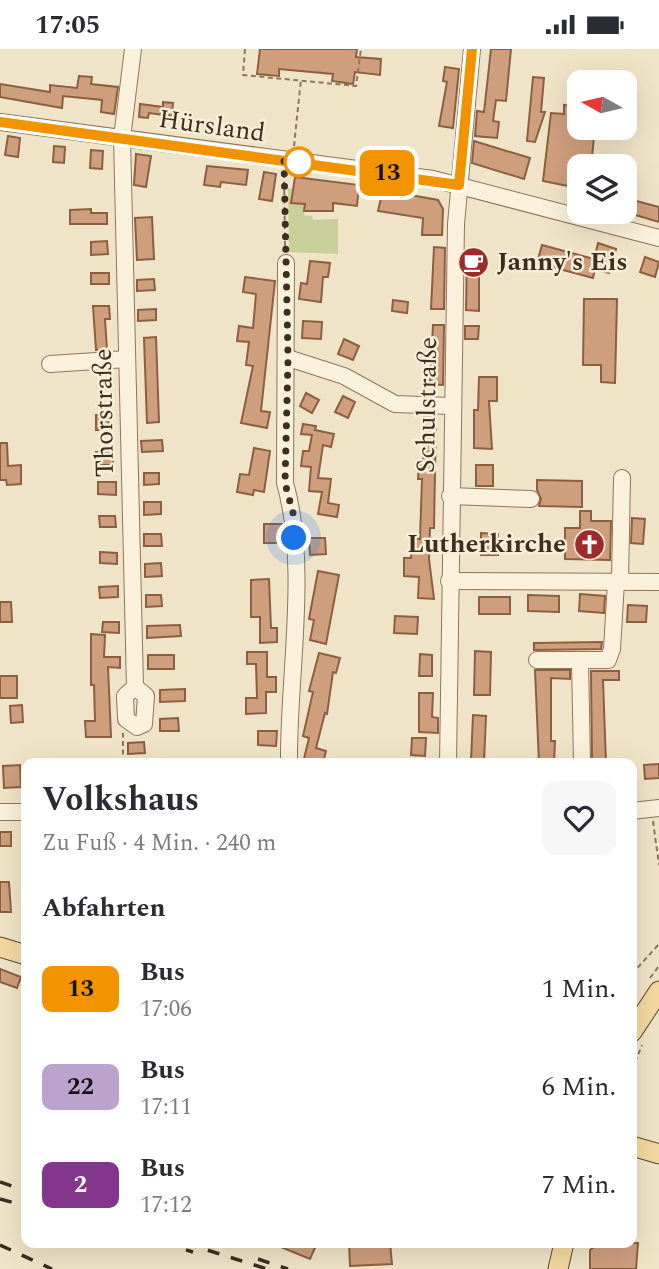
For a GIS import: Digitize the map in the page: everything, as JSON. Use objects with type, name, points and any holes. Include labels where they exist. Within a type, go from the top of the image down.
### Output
[{"type":"main road","points":[[0,947],[21,953]]},
{"type":"main road","points":[[637,1024],[653,998]]},
{"type":"main road","points":[[637,1147],[659,1154]]},
{"type":"main road","points":[[558,1269],[563,1248]]},
{"type":"street","name":"Thorstraße","points":[[130,724],[137,727],[144,724],[147,717],[146,695],[135,687],[122,138],[133,49]]},
{"type":"street","name":"Schulstraße","points":[[448,758],[450,496],[459,185],[472,49]]},
{"type":"street","name":"Hürsland","points":[[0,122],[459,185],[659,238]]},
{"type":"street","points":[[286,263],[288,358],[285,483],[293,513],[295,666],[289,704],[289,758]]},
{"type":"street","points":[[288,358],[344,376],[395,404],[452,406]]},
{"type":"street","points":[[50,364],[127,359]]},
{"type":"street","points":[[537,660],[608,660],[610,656],[618,582],[622,478]]},
{"type":"street","points":[[450,496],[531,499]]},
{"type":"street","points":[[449,581],[659,582]]},
{"type":"street","points":[[580,660],[582,758]]},
{"type":"street","points":[[637,811],[655,809]]},
{"type":"street","points":[[0,812],[21,812]]},
{"type":"path","points":[[245,49],[243,75],[356,86],[361,49]]},
{"type":"path","points":[[286,263],[288,161],[301,79]]},
{"type":"path","points":[[123,758],[123,734],[130,724]]},
{"type":"path","points":[[655,809],[659,865]]},
{"type":"path","points":[[637,968],[659,944]]},
{"type":"green space","points":[[288,188],[292,189],[291,203],[300,204],[301,198],[305,199],[304,215],[312,216],[313,220],[338,219],[338,254],[289,252]]},
{"type":"building","points":[[260,49],[357,49],[356,57],[381,59],[380,75],[355,72],[353,84],[332,81],[333,74],[279,69],[279,76],[257,74]]},
{"type":"building","points":[[491,49],[511,49],[506,101],[496,100],[493,121],[499,122],[497,138],[475,136],[477,111],[484,112]]},
{"type":"building","points":[[445,67],[459,69],[453,128],[439,126],[447,82],[443,81]]},
{"type":"building","points":[[79,76],[92,77],[91,84],[118,87],[114,114],[101,112],[102,100],[63,96],[62,108],[0,97],[0,84],[50,92],[50,85],[77,88]]},
{"type":"building","points":[[533,77],[544,78],[541,112],[545,112],[535,142],[527,141]]},
{"type":"building","points":[[163,102],[173,103],[172,116],[149,113],[148,118],[139,117],[140,104],[163,107]]},
{"type":"building","points":[[564,105],[567,105],[567,140],[594,140],[592,154],[567,154],[567,186],[543,181],[551,113],[564,114]]},
{"type":"building","points":[[8,136],[20,138],[18,157],[5,155]]},
{"type":"building","points":[[474,141],[530,158],[524,179],[472,163]]},
{"type":"building","points":[[54,146],[65,147],[64,163],[53,162]]},
{"type":"building","points":[[91,150],[103,151],[102,169],[90,168]]},
{"type":"building","points":[[136,154],[151,156],[146,187],[134,185]]},
{"type":"building","points":[[207,166],[248,170],[246,185],[221,182],[220,187],[204,185]]},
{"type":"building","points":[[264,172],[276,174],[272,201],[259,199]]},
{"type":"building","points":[[295,177],[359,185],[357,206],[333,203],[333,211],[304,211],[305,204],[291,203]]},
{"type":"building","points":[[383,190],[438,200],[443,209],[442,235],[422,235],[423,218],[378,211]]},
{"type":"building","points":[[637,201],[659,207],[659,222],[637,216]]},
{"type":"building","points":[[91,209],[91,213],[107,213],[107,224],[70,224],[70,210]]},
{"type":"building","points":[[152,217],[154,259],[137,260],[135,218]]},
{"type":"building","points":[[107,241],[108,254],[91,255],[91,242]]},
{"type":"building","points":[[598,243],[616,249],[609,273],[595,269],[593,278],[537,263],[542,245],[594,259]]},
{"type":"building","points":[[434,247],[445,248],[444,309],[431,309]]},
{"type":"building","points":[[467,252],[483,252],[482,272],[479,272],[479,311],[466,310]]},
{"type":"building","points":[[645,257],[659,262],[655,277],[640,272]]},
{"type":"building","points":[[310,261],[330,263],[328,277],[323,277],[321,302],[299,299],[301,283],[307,284]]},
{"type":"building","points":[[91,273],[109,273],[109,284],[91,284]]},
{"type":"building","points":[[245,277],[275,281],[261,411],[270,412],[267,428],[241,423],[253,366],[246,365],[249,342],[237,341],[239,326],[253,328],[256,294],[243,292]]},
{"type":"building","points":[[154,279],[155,290],[137,291],[137,280]]},
{"type":"building","points":[[584,299],[617,299],[615,383],[601,382],[601,365],[583,365]]},
{"type":"building","points":[[393,300],[408,302],[407,313],[392,311]]},
{"type":"building","points":[[93,306],[109,306],[110,319],[105,319],[107,350],[96,350]]},
{"type":"building","points":[[156,309],[156,320],[138,321],[138,310]]},
{"type":"building","points":[[303,321],[322,322],[321,339],[302,338]]},
{"type":"building","points":[[433,325],[444,325],[443,385],[430,384]]},
{"type":"building","points":[[465,326],[479,326],[478,339],[465,339]]},
{"type":"building","points":[[156,337],[159,422],[147,423],[144,338]]},
{"type":"building","points":[[344,339],[359,346],[353,360],[338,354]]},
{"type":"building","points":[[479,377],[497,377],[497,401],[489,401],[492,449],[474,448],[474,410],[478,410]]},
{"type":"building","points":[[306,393],[319,400],[312,413],[300,406]]},
{"type":"building","points":[[343,396],[355,402],[348,418],[335,412]]},
{"type":"building","points":[[96,415],[109,415],[108,430],[96,430]]},
{"type":"building","points":[[424,417],[436,418],[434,528],[430,528],[429,559],[434,599],[418,598],[419,577],[404,576],[404,558],[411,558],[412,539],[420,539],[422,479],[418,479],[419,465],[423,465]]},
{"type":"building","points":[[303,424],[334,434],[331,447],[323,445],[318,478],[331,479],[328,503],[339,505],[337,517],[318,514],[322,492],[309,491],[311,467],[301,466],[303,451],[309,451],[312,435],[301,434]]},
{"type":"building","points":[[162,440],[163,451],[142,452],[141,441]]},
{"type":"building","points":[[0,443],[7,443],[8,466],[21,465],[21,484],[7,485],[6,480],[0,480]]},
{"type":"building","points":[[254,448],[270,451],[264,492],[254,490],[253,495],[237,492],[240,474],[249,475]]},
{"type":"building","points":[[96,452],[113,452],[113,465],[95,465]]},
{"type":"building","points":[[476,465],[493,465],[493,486],[476,486]]},
{"type":"building","points":[[144,473],[159,473],[159,484],[144,485]]},
{"type":"building","points":[[537,480],[582,481],[582,507],[539,506],[541,499]]},
{"type":"building","points":[[98,482],[116,482],[116,495],[98,494]]},
{"type":"building","points":[[144,502],[161,502],[161,514],[144,515]]},
{"type":"building","name":"Lutherkirche","points":[[580,511],[591,511],[591,521],[611,521],[610,560],[565,559],[565,528],[580,528]]},
{"type":"building","points":[[99,516],[115,516],[116,527],[100,527]]},
{"type":"building","points":[[632,518],[645,519],[643,544],[631,543]]},
{"type":"building","points":[[264,524],[282,524],[283,536],[277,536],[277,543],[264,543]]},
{"type":"building","points":[[481,533],[498,534],[498,555],[481,555]]},
{"type":"building","points":[[144,534],[161,534],[162,546],[144,546]]},
{"type":"building","points":[[309,538],[325,538],[326,554],[310,555]]},
{"type":"building","points":[[100,552],[117,553],[117,564],[100,563]]},
{"type":"building","points":[[161,563],[162,576],[145,577],[145,564]]},
{"type":"building","points":[[318,571],[339,575],[326,644],[310,640],[314,620],[309,619]]},
{"type":"building","points":[[269,579],[271,628],[277,628],[277,642],[260,643],[260,617],[251,617],[251,580]]},
{"type":"building","points":[[118,586],[118,597],[100,598],[99,587]]},
{"type":"building","points":[[580,594],[605,596],[604,613],[579,611]]},
{"type":"building","points":[[146,595],[161,595],[162,606],[146,607]]},
{"type":"building","points":[[528,595],[559,596],[559,612],[528,611]]},
{"type":"building","points":[[479,597],[510,597],[510,614],[479,614]]},
{"type":"building","points":[[0,602],[11,602],[12,622],[0,622]]},
{"type":"building","points":[[628,605],[647,606],[646,622],[627,622]]},
{"type":"building","points":[[395,616],[418,617],[417,634],[394,633]]},
{"type":"building","points":[[103,622],[119,622],[119,633],[102,632]]},
{"type":"building","points":[[180,625],[181,636],[147,638],[147,626]]},
{"type":"building","points":[[91,634],[105,635],[104,657],[120,657],[120,668],[108,667],[111,737],[86,737],[85,721],[95,721],[94,685],[91,685]]},
{"type":"building","points":[[602,642],[601,649],[534,650],[534,643]]},
{"type":"building","points":[[475,651],[491,652],[490,695],[474,695]]},
{"type":"building","points":[[247,652],[267,652],[267,677],[276,677],[276,692],[266,692],[266,713],[246,714],[246,698],[257,698],[256,664],[247,664]]},
{"type":"building","points":[[319,653],[340,658],[336,673],[333,672],[327,714],[325,713],[316,748],[326,751],[324,758],[304,758],[309,738],[303,736],[313,692],[309,691]]},
{"type":"building","points":[[420,654],[432,655],[432,676],[419,676]]},
{"type":"building","points":[[148,655],[174,655],[174,669],[148,669]]},
{"type":"building","points":[[535,670],[570,670],[570,679],[551,678],[551,741],[555,741],[554,758],[539,758]]},
{"type":"building","points":[[591,671],[619,671],[619,680],[603,680],[606,758],[592,758]]},
{"type":"building","points":[[0,676],[17,676],[17,698],[0,698]]},
{"type":"building","points":[[185,689],[185,701],[160,702],[160,690]]},
{"type":"building","points":[[419,693],[433,693],[432,717],[438,718],[438,733],[419,732]]},
{"type":"building","points":[[22,705],[23,722],[11,723],[10,706]]},
{"type":"building","points":[[473,715],[486,716],[484,758],[471,758]]},
{"type":"building","points":[[178,718],[179,731],[160,731],[160,719]]},
{"type":"building","points":[[258,731],[277,731],[276,746],[258,745]]},
{"type":"building","points":[[412,738],[426,738],[425,756],[411,755]]},
{"type":"building","points":[[144,742],[145,753],[128,754],[128,743]]},
{"type":"building","points":[[659,764],[659,778],[645,779],[644,765]]},
{"type":"building","points":[[20,765],[21,787],[4,788],[3,766]]},
{"type":"building","points":[[0,832],[11,832],[11,846],[0,846]]},
{"type":"building","points":[[0,882],[9,882],[11,912],[0,912]]},
{"type":"building","points":[[0,969],[21,977],[17,988],[0,982]]},
{"type":"building","points":[[638,1243],[636,1269],[590,1269],[590,1250],[637,1248]]},
{"type":"building","points":[[283,1248],[315,1248],[310,1259]]},
{"type":"building","points":[[349,1248],[390,1248],[392,1264],[350,1266]]},
{"type":"railway","points":[[0,1182],[21,1189]]},
{"type":"railway","points":[[0,1199],[21,1205]]},
{"type":"railway","points":[[0,1245],[52,1269]]},
{"type":"railway","points":[[180,1248],[193,1252]]},
{"type":"railway","points":[[201,1248],[267,1269]]},
{"type":"railway","points":[[258,1259],[288,1269]]},
{"type":"bus line","name":"13","points":[[0,122],[433,179],[459,185],[472,49]]},
{"type":"place","name":"Janny's Eis","points":[[474,262]]},
{"type":"place","name":"Lutherkirche","points":[[589,544]]},
{"type":"route","points":[[294,538],[293,513],[285,483],[288,358],[284,160],[299,162]]}]
